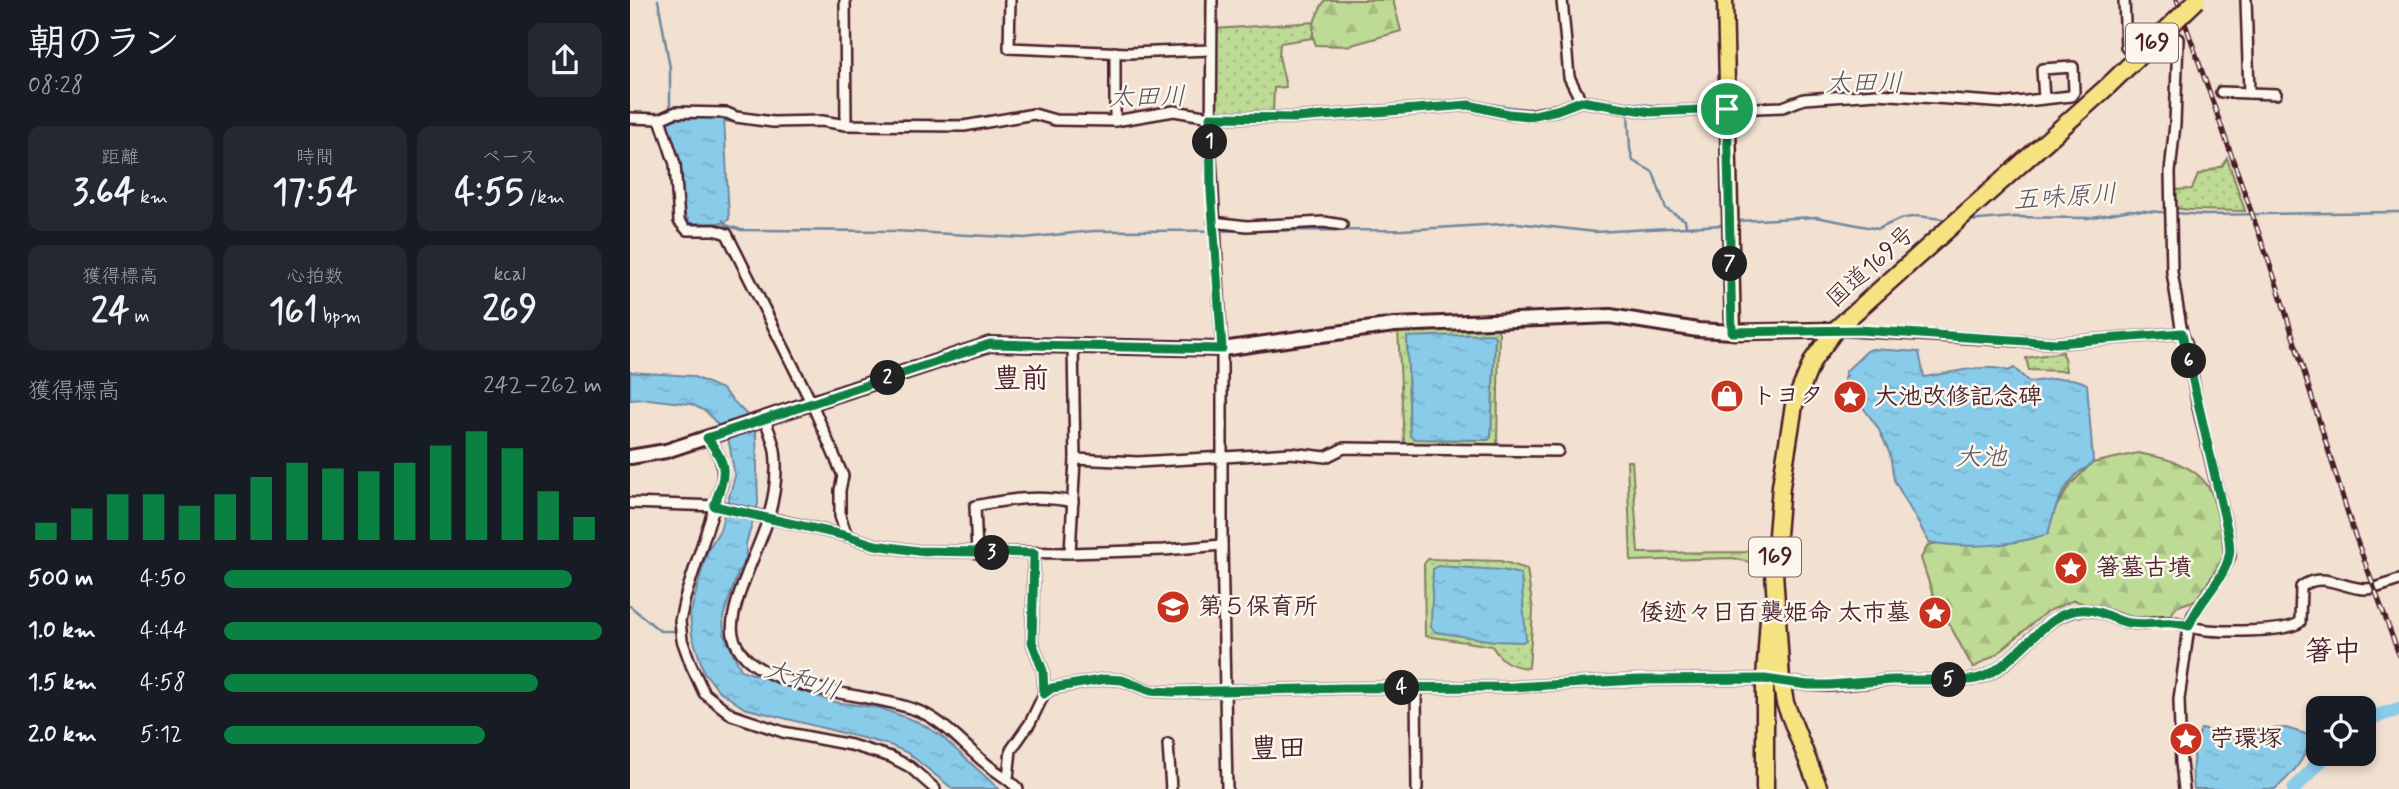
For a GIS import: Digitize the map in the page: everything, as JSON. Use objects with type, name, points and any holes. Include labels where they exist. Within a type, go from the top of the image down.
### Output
[{"type":"highway","name":"国道169号","points":[[1819,789],[1785,703],[1773,680],[1774,572],[1781,485],[1789,425],[1813,360],[1835,330],[2194,7]]},
{"type":"highway","name":"169","points":[[1765,789],[1773,680]]},
{"type":"main road","points":[[1725,0],[1732,332],[1835,330]]},
{"type":"street","points":[[845,0],[846,125]]},
{"type":"street","points":[[1010,0],[1009,48],[1115,52],[1211,50]]},
{"type":"street","points":[[1212,0],[1210,117],[1213,222],[1222,349],[1222,545],[1227,789]]},
{"type":"street","points":[[1562,0],[1569,77],[1581,101]]},
{"type":"street","points":[[2124,0],[2126,47],[2130,53],[2159,29],[2178,39],[2170,197],[2172,272],[2182,333],[2228,533],[2230,556],[2222,573],[2193,615],[2189,626],[2179,699],[2184,789]]},
{"type":"street","points":[[2185,0],[2194,7]]},
{"type":"street","points":[[2246,0],[2249,93]]},
{"type":"street","points":[[1115,52],[1115,121]]},
{"type":"street","points":[[630,118],[660,119],[677,112],[727,113],[736,117],[772,122],[964,126],[1034,114],[1055,120],[1115,121],[1174,111],[1210,117],[1296,118],[1469,105],[1530,116],[1581,101],[1651,112],[1783,107],[1804,99],[1877,94],[2007,103],[2044,99],[2071,96],[2074,92],[2073,67],[2042,69],[2044,99]]},
{"type":"street","points":[[2221,92],[2276,94]]},
{"type":"street","points":[[660,119],[675,163],[679,221],[687,230],[715,230],[727,234],[811,404],[843,476],[840,491],[841,516],[847,536]]},
{"type":"street","points":[[1213,222],[1247,226],[1324,222],[1342,225]]},
{"type":"street","points":[[1859,309],[1853,325],[1859,330]]},
{"type":"street","points":[[630,457],[666,451],[990,344],[1222,349],[1394,325],[1610,316],[1699,330],[1732,332]]},
{"type":"street","points":[[1835,330],[2056,343],[2182,333]]},
{"type":"street","points":[[1070,553],[1075,458],[1073,345]]},
{"type":"street","points":[[763,420],[775,450],[775,479],[766,519],[734,618],[734,640],[760,671],[778,678],[902,705],[928,715],[987,765],[1008,778],[1018,789]]},
{"type":"street","points":[[710,437],[720,455],[724,470],[722,483],[680,621],[682,640],[704,693],[732,715],[783,732],[850,745],[891,757],[910,767],[935,789]]},
{"type":"street","points":[[1075,458],[1138,462],[1291,453],[1326,457],[1344,448],[1558,451]]},
{"type":"street","points":[[977,553],[975,506],[1005,500],[1051,497],[1073,502]]},
{"type":"street","points":[[630,503],[716,506],[875,545],[918,551],[1070,553],[1222,545]]},
{"type":"street","points":[[1034,553],[1032,642],[1043,671],[1044,694]]},
{"type":"street","points":[[1008,778],[1011,750],[1030,723],[1044,694],[1052,688],[1106,679],[1122,680],[1151,691],[1512,687],[1638,680],[1773,680],[1829,685],[1892,680],[1977,680],[1996,670],[2048,625],[2071,611],[2089,610],[2133,623],[2165,621],[2223,631],[2295,626],[2301,619],[2301,587],[2308,582],[2330,580],[2365,589],[2399,580]]},
{"type":"street","points":[[1416,688],[1417,789]]},
{"type":"street","points":[[1168,744],[1171,789]]},
{"type":"green space","points":[[1325,0],[1393,0],[1401,31],[1348,46],[1316,45],[1313,28]]},
{"type":"green space","points":[[1315,22],[1312,38],[1280,43],[1279,56],[1286,87],[1274,88],[1273,115],[1214,114],[1215,29]]},
{"type":"green space","points":[[2227,158],[2245,211],[2174,208],[2174,190],[2192,189],[2198,175],[2222,166]]},
{"type":"green space","points":[[1496,326],[1499,333],[1497,446],[1407,447],[1404,443],[1398,329]],"holes":[[[1495,336],[1491,437],[1488,440],[1415,439],[1410,436],[1407,337]]]},
{"type":"green space","points":[[2063,352],[2066,371],[2029,370],[2026,358]]},
{"type":"green space","name":"箸墓古墳","points":[[2138,453],[2188,468],[2202,479],[2214,498],[2222,522],[2225,545],[2224,555],[2205,592],[2198,599],[2178,607],[2170,617],[2139,620],[2117,616],[2074,600],[2046,612],[1998,653],[1973,668],[1932,592],[1921,558],[1928,545],[1950,541],[2037,536],[2071,484],[2092,463]]},
{"type":"green space","points":[[1627,461],[1632,461],[1638,553],[1746,552],[1768,535],[1765,566],[1733,558],[1631,561]]},
{"type":"green space","points":[[1428,559],[1501,561],[1527,569],[1533,611],[1529,668],[1507,662],[1492,646],[1425,636],[1424,564]]},
{"type":"water","points":[[724,117],[729,219],[725,223],[690,223],[685,214],[680,165],[666,123],[670,119]]},
{"type":"water","points":[[1495,336],[1491,437],[1488,440],[1415,439],[1410,436],[1407,337]]},
{"type":"water","name":"大池","points":[[1872,349],[1919,352],[1924,377],[1977,368],[2008,371],[2014,368],[2029,382],[2066,378],[2087,384],[2093,461],[2076,475],[2065,489],[2055,509],[2048,534],[1989,545],[1929,542],[1894,480],[1890,454],[1878,428],[1844,381],[1847,376],[1845,372]]},
{"type":"water","points":[[630,372],[692,376],[722,389],[747,415],[756,433],[758,504],[746,544],[746,558],[723,617],[724,634],[741,670],[834,702],[880,708],[918,722],[940,735],[999,789],[953,789],[908,753],[890,745],[744,708],[718,690],[704,672],[692,635],[690,615],[704,563],[720,530],[735,476],[728,437],[707,412],[691,404],[648,399],[630,400]]},
{"type":"water","points":[[1438,566],[1502,570],[1521,574],[1526,640],[1494,641],[1435,632],[1431,627],[1433,569]]},
{"type":"water","points":[[2286,728],[2306,734],[2306,752],[2288,777],[2275,789],[2194,789],[2193,759],[2201,729],[2216,732]]},
{"type":"waterway","points":[[658,0],[670,68],[670,111]]},
{"type":"waterway","name":"五味原川","points":[[1588,98],[1668,107]]},
{"type":"waterway","name":"太田川","points":[[1468,101],[1533,110],[1578,99]]},
{"type":"waterway","name":"太田川","points":[[1887,99],[1996,107]]},
{"type":"waterway","name":"太田川","points":[[1199,111],[1302,113],[1419,104]]},
{"type":"waterway","name":"太田川","points":[[1042,112],[1063,116]]},
{"type":"waterway","name":"五味原川","points":[[1628,112],[1633,161],[1653,172],[1666,209],[1685,220],[1686,226]]},
{"type":"waterway","name":"太田川","points":[[1118,114],[1132,114]]},
{"type":"waterway","name":"太田川","points":[[840,122],[841,115],[855,120],[977,120]]},
{"type":"waterway","name":"太田川","points":[[1076,116],[1111,115]]},
{"type":"waterway","name":"太田川","points":[[725,121],[761,125]]},
{"type":"waterway","name":"太田川","points":[[778,126],[837,127]]},
{"type":"waterway","name":"五味原川","points":[[1967,221],[2014,217],[2088,218],[2130,210],[2205,215],[2399,212]]},
{"type":"waterway","name":"五味原川","points":[[1737,221],[1816,217],[1878,229],[1900,219],[1918,216],[1950,220]]},
{"type":"waterway","points":[[723,220],[726,225],[741,230],[894,231],[1024,238],[1093,231],[1402,230],[1517,223],[1595,232],[1723,225]]},
{"type":"waterway","points":[[630,606],[660,631],[678,631]]},
{"type":"waterway","points":[[2376,716],[2399,709]]},
{"type":"waterway","points":[[2294,789],[2316,766]]},
{"type":"railway","points":[[2177,0],[2277,285],[2353,530],[2399,655]]},
{"type":"place","name":"トヨタ","points":[[1727,396]]},
{"type":"place","name":"大池改修記念碑","points":[[1850,397]]},
{"type":"place","name":"箸墓古墳","points":[[2071,568]]},
{"type":"place","name":"第５保育所","points":[[1173,607]]},
{"type":"place","name":"倭迹々日百襲姫命 太市墓","points":[[1935,613]]},
{"type":"place","name":"苧環塚","points":[[2186,739]]},
{"type":"district","name":"豊前","points":[[1021,379]]},
{"type":"district","name":"箸中","points":[[2333,652]]},
{"type":"district","name":"豊田","points":[[1278,749]]},
{"type":"route","points":[[1581,101],[1651,112],[1727,109],[1732,332],[1859,330],[2056,343],[2182,333],[2228,533],[2230,556],[2222,573],[2199,604],[2189,626],[2165,621],[2133,623],[2089,610],[2071,611],[2048,625],[1996,670],[1977,680],[1892,680],[1808,685],[1765,679],[1638,680],[1512,687],[1175,692],[1144,690],[1122,680],[1106,679],[1052,688],[1044,694],[1043,671],[1032,642],[1034,553],[918,551],[875,545],[847,536],[714,506],[724,470],[720,455],[707,438],[990,344],[1222,349],[1211,191],[1210,117],[1342,116],[1469,105],[1530,116],[1581,101]]},
{"type":"water label","name":"大和川","points":[[802,681]]}]
